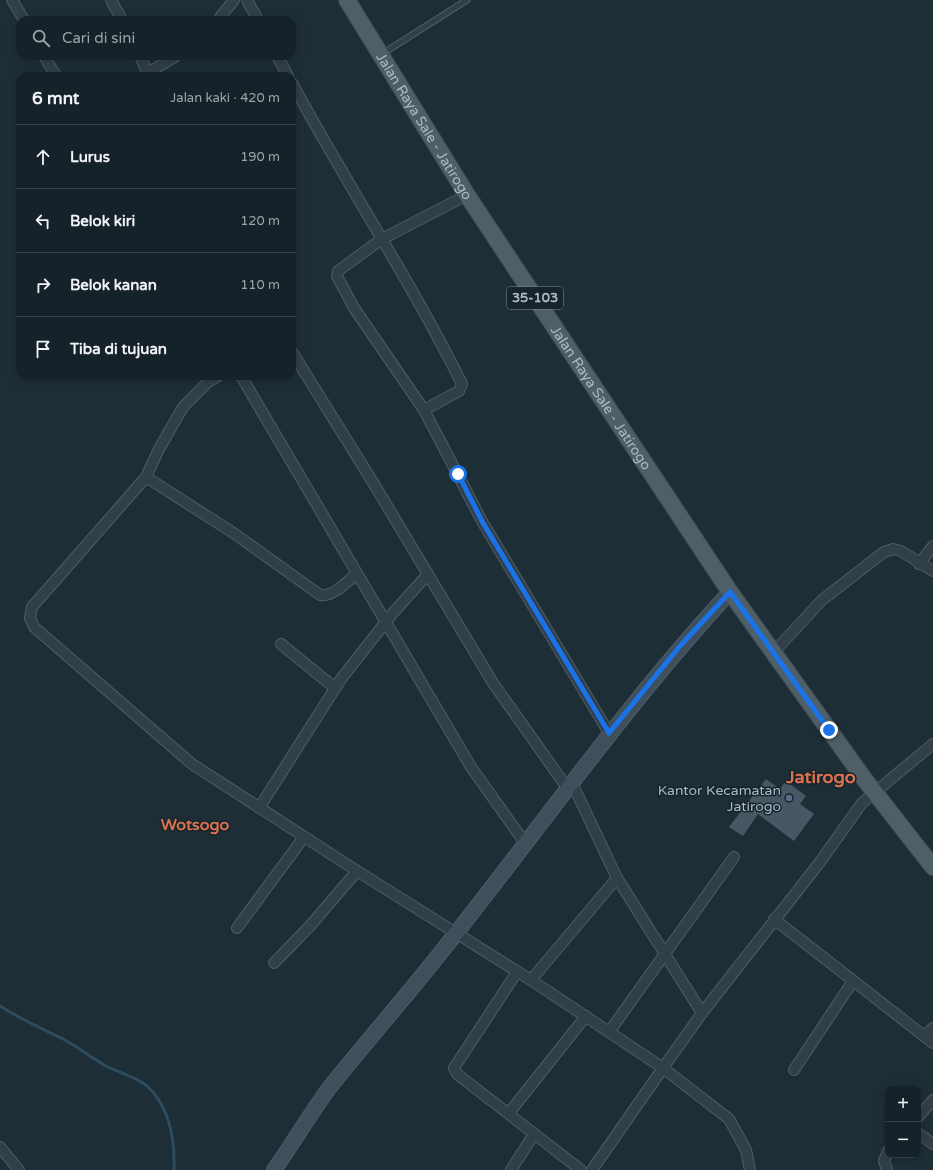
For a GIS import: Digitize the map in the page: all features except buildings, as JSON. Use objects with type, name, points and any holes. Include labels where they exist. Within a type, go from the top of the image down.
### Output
[{"type":"main road","name":"Jalan Raya Sale - Jatirogo","points":[[346,0],[382,54],[467,195],[730,592]]},
{"type":"main road","name":"35-103","points":[[730,592],[875,793],[933,867]]},
{"type":"main road","points":[[274,1170],[329,1089],[456,933],[570,786],[609,733],[680,646],[730,592]]},
{"type":"street","points":[[12,0],[22,16]]},
{"type":"street","points":[[111,0],[120,16]]},
{"type":"street","points":[[221,16],[234,0]]},
{"type":"street","points":[[247,0],[256,16]]},
{"type":"street","points":[[46,60],[54,72]]},
{"type":"street","points":[[142,60],[147,72]]},
{"type":"street","points":[[151,72],[170,60]]},
{"type":"street","points":[[279,60],[286,72]]},
{"type":"street","points":[[296,90],[325,144],[382,238],[437,334],[462,384],[462,388],[459,391],[424,410]]},
{"type":"street","points":[[467,195],[382,238],[338,271],[337,276],[354,308],[424,410],[483,523],[609,733]]},
{"type":"street","points":[[296,359],[493,683],[570,786],[617,878],[663,954],[702,1013]]},
{"type":"street","points":[[211,380],[183,407],[159,449],[146,477],[32,607],[30,618],[34,627],[192,764],[357,871],[531,980],[663,1068],[729,1119],[746,1150],[750,1170]]},
{"type":"street","points":[[243,380],[356,574],[471,767],[525,843]]},
{"type":"street","points":[[146,477],[235,534],[320,595],[332,593],[356,574]]},
{"type":"street","points":[[919,564],[933,546]]},
{"type":"street","points":[[774,652],[822,600],[884,552],[894,549],[901,551],[919,564],[933,571]]},
{"type":"street","points":[[259,808],[336,688],[386,623],[428,574]]},
{"type":"street","points":[[280,644],[336,688]]},
{"type":"street","points":[[592,1170],[702,1013],[820,862],[862,804],[933,744]]},
{"type":"street","points":[[237,928],[304,837]]},
{"type":"street","points":[[609,1032],[663,954],[734,857]]},
{"type":"street","points":[[274,963],[309,927],[357,871]]},
{"type":"street","points":[[531,980],[617,878]]},
{"type":"street","points":[[774,919],[933,1043]]},
{"type":"street","points":[[517,972],[454,1068],[457,1074],[581,1170]]},
{"type":"street","points":[[794,1070],[853,981]]},
{"type":"street","points":[[509,1113],[586,1016]]},
{"type":"street","points":[[924,1036],[933,1028]]},
{"type":"street","points":[[921,1114],[933,1100]]},
{"type":"street","points":[[511,1170],[534,1134]]},
{"type":"street","points":[[921,1135],[933,1144]]},
{"type":"street","points":[[0,1147],[18,1170]]},
{"type":"street","points":[[885,1158],[884,1161],[887,1170]]},
{"type":"lane","points":[[382,54],[467,0]]},
{"type":"waterway","points":[[0,1006],[24,1020],[65,1040],[106,1066],[147,1086],[155,1094],[161,1104],[170,1125],[174,1170]]},
{"type":"place","name":"Kantor Kecamatan Jatirogo","points":[[789,798]]},
{"type":"district","name":"Jatirogo","points":[[821,777]]},
{"type":"district","name":"Wotsogo","points":[[195,825]]},
{"type":"route","points":[[458,474],[483,523],[609,733],[680,646],[730,592],[829,730]]}]
